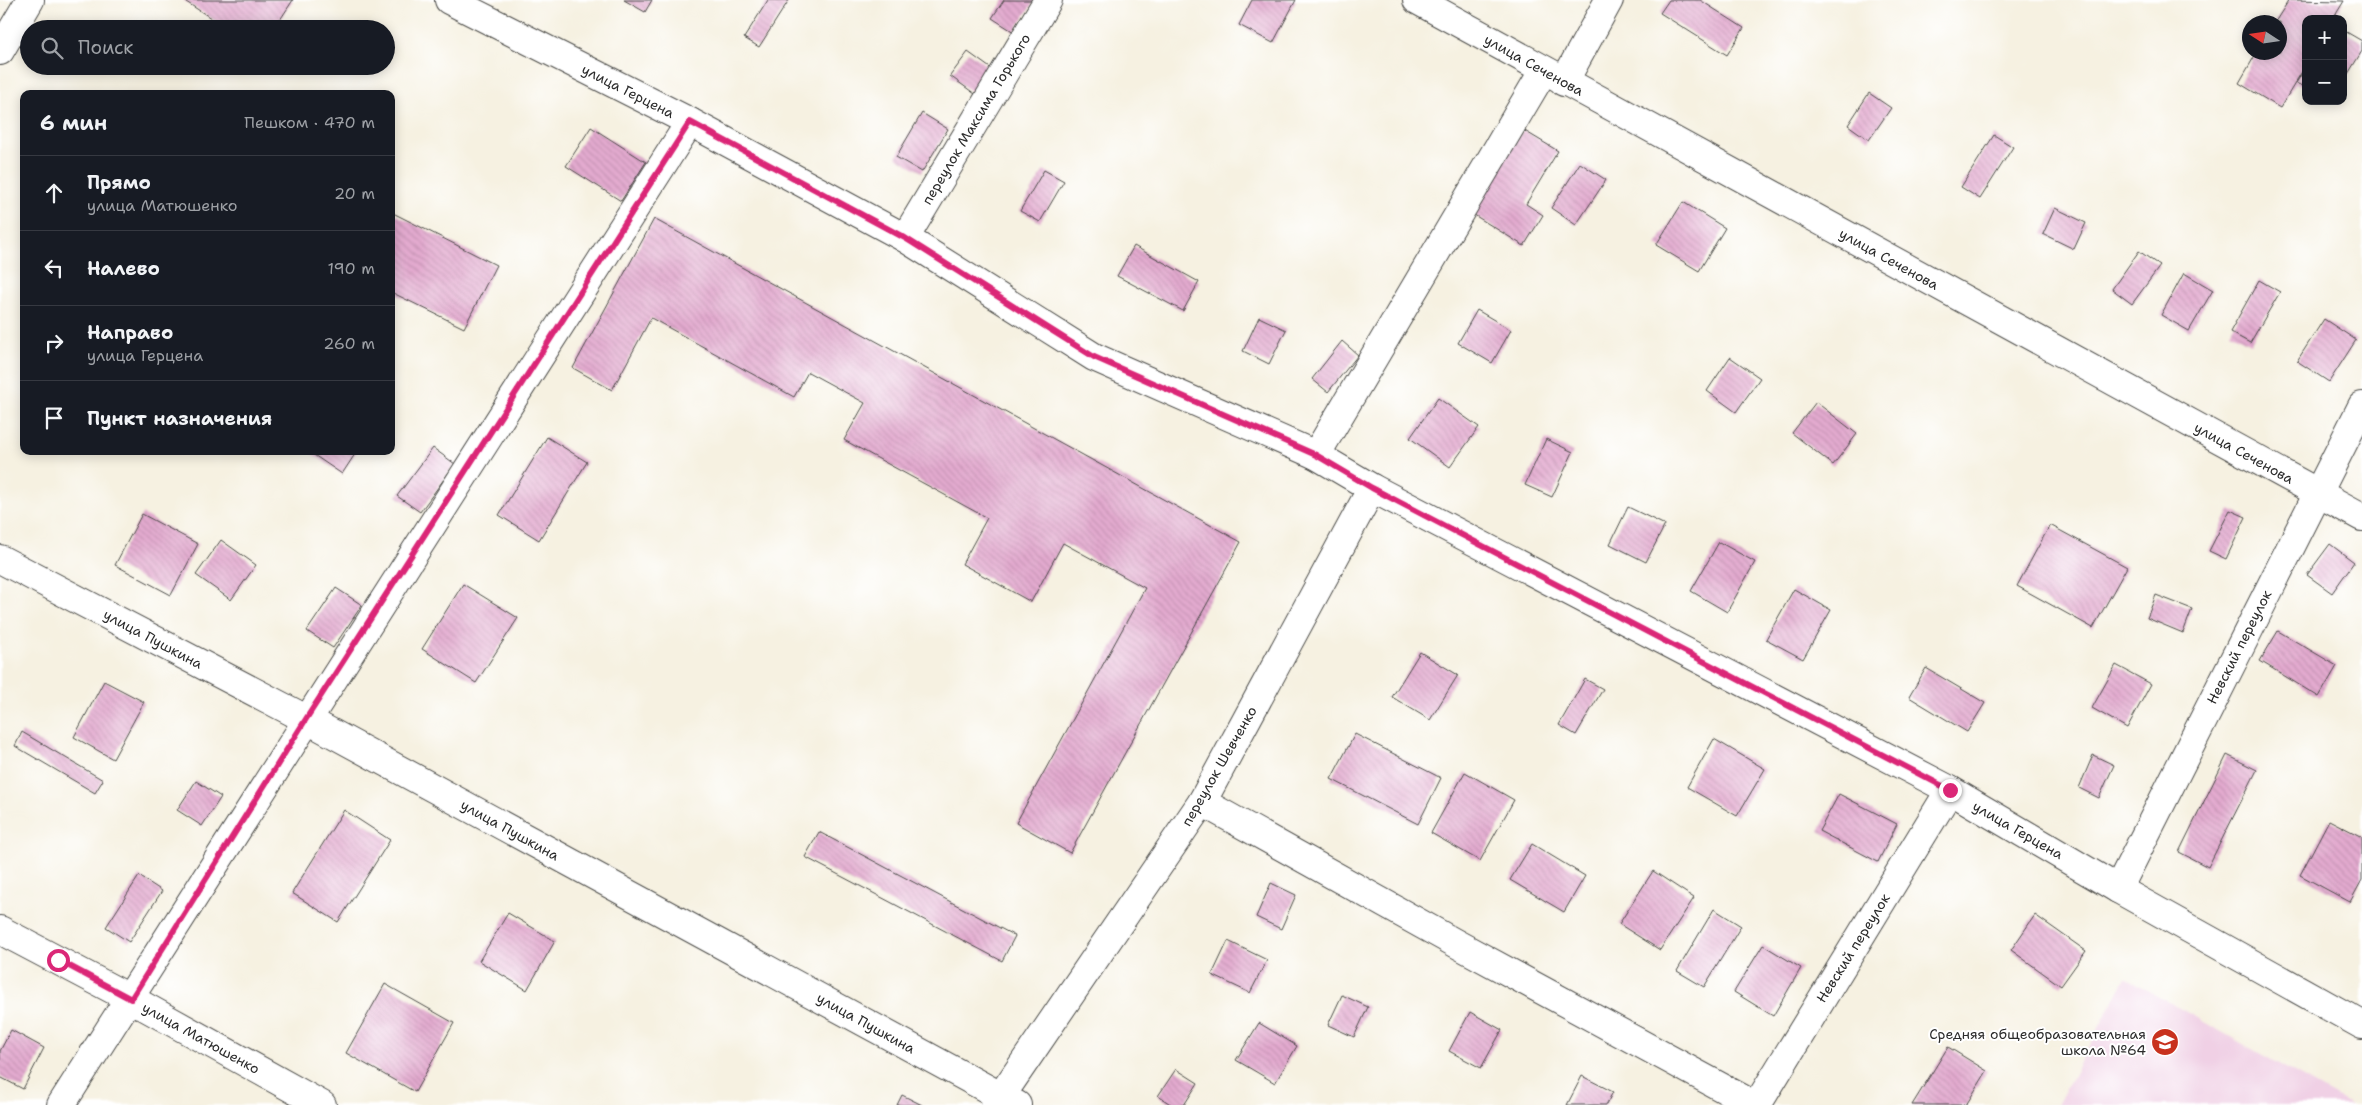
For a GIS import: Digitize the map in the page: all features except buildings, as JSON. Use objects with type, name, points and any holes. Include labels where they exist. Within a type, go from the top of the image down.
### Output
[{"type":"street","points":[[0,51],[30,0]]},
{"type":"street","name":"улица Герцена","points":[[449,0],[690,122],[905,238],[1094,357],[1316,455],[1372,488],[1950,790],[2118,889],[2362,1025]]},
{"type":"street","name":"переулок Максима Горького","points":[[905,238],[1048,0]]},
{"type":"street","name":"улица Сеченова","points":[[1416,0],[2362,517]]},
{"type":"street","points":[[1316,455],[1554,76],[1609,0]]},
{"type":"street","points":[[61,1105],[131,999],[306,719],[690,122]]},
{"type":"street","name":"Невский переулок","points":[[2118,889],[2362,406]]},
{"type":"street","name":"переулок Шевченко","points":[[1004,1102],[1202,802],[1372,488]]},
{"type":"street","name":"улица Пушкина","points":[[0,559],[306,719],[1004,1102]]},
{"type":"street","name":"Невский переулок","points":[[1755,1105],[1950,790]]},
{"type":"street","points":[[1202,802],[1466,949],[1755,1105]]},
{"type":"street","name":"улица Матюшенко","points":[[0,930],[131,999],[322,1105]]},
{"type":"shaded area","name":"Средняя общеобразовательная школа №64","points":[[2126,978],[2351,1105],[2057,1105]]},
{"type":"place","name":"Средняя общеобразовательная школа №64","points":[[2165,1042]]},
{"type":"route","points":[[58,960],[131,999],[306,719],[690,122],[905,238],[1094,357],[1316,455],[1372,488],[1950,790]]}]
